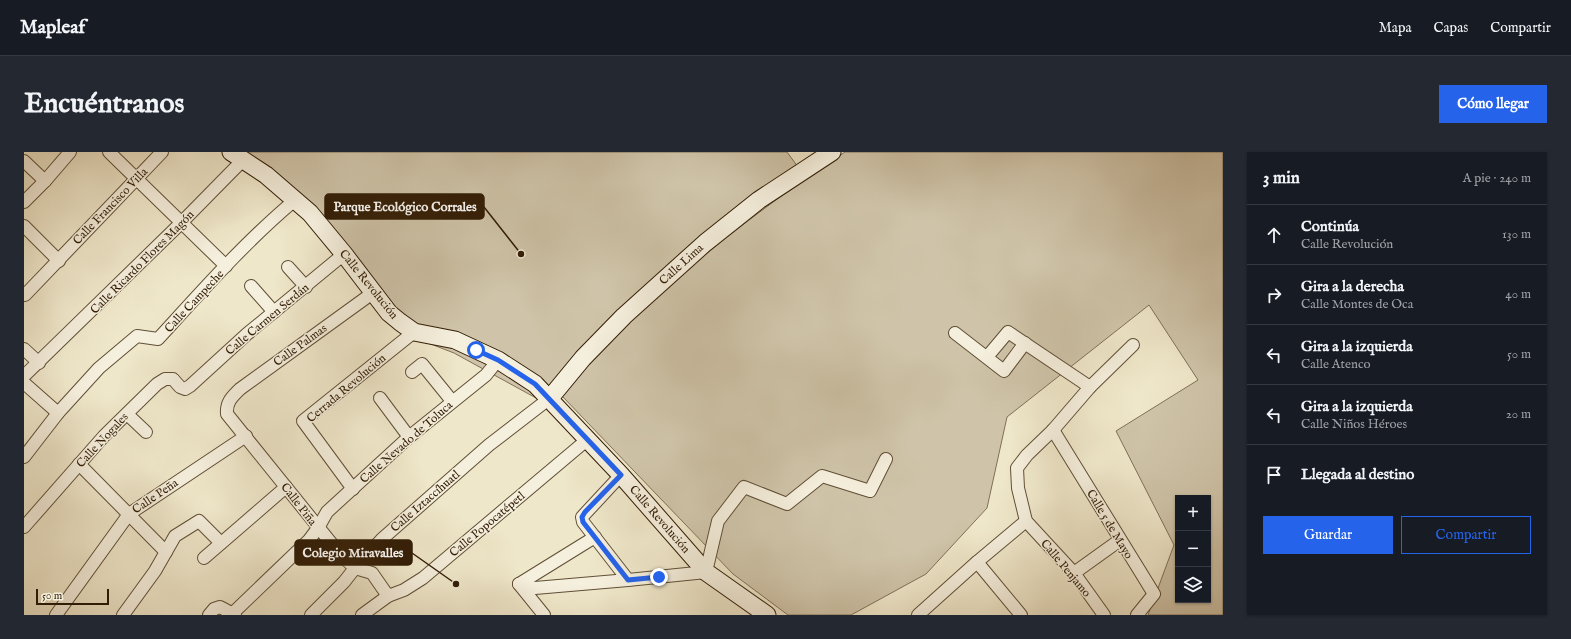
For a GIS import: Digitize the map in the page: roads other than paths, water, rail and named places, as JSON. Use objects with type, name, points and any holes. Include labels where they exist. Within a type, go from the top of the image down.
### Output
[{"type":"street","points":[[24,202],[45,182],[70,152]]},
{"type":"street","points":[[109,152],[226,266]]},
{"type":"street","name":"Calle Francisco Villa","points":[[25,295],[162,152]]},
{"type":"street","name":"Calle Lima","points":[[550,398],[584,358],[624,316],[705,243],[759,200],[832,152]]},
{"type":"street","name":"Calle Revolución","points":[[237,156],[266,175],[310,213],[344,254],[389,313],[414,332],[455,340],[498,360],[535,384],[550,398],[621,475],[706,572],[767,615]]},
{"type":"street","name":"Calle Ricardo Flores Magón","points":[[24,376],[182,222],[237,156]]},
{"type":"street","points":[[24,161],[45,182]]},
{"type":"street","name":"Calle Campeche","points":[[24,457],[58,413],[100,368],[137,336],[158,339],[226,266],[273,219],[295,200]]},
{"type":"street","points":[[24,226],[58,260]]},
{"type":"street","name":"Calle Carmen Serdán","points":[[190,386],[247,334],[306,287],[344,254]]},
{"type":"street","points":[[288,267],[306,287]]},
{"type":"street","points":[[251,286],[274,312]]},
{"type":"street","name":"Calle Palmas","points":[[229,400],[240,389],[374,292]]},
{"type":"street","name":"Cerrada Revolución","points":[[354,489],[303,421],[414,332]]},
{"type":"street","points":[[987,357],[1008,332],[1090,388]]},
{"type":"street","points":[[956,333],[1004,371],[1025,343]]},
{"type":"street","points":[[923,614],[977,562],[1026,521],[1018,488],[1017,468],[1090,388],[1133,345]]},
{"type":"street","points":[[24,349],[39,363]]},
{"type":"street","name":"Calle Nevado de Toluca","points":[[234,614],[309,540],[327,512],[354,489],[409,436],[486,375],[498,360]]},
{"type":"street","points":[[412,372],[422,364],[452,402]]},
{"type":"street","name":"Calle Nogales","points":[[24,527],[104,436],[165,379],[173,380],[180,387],[185,389],[190,386]]},
{"type":"street","points":[[24,383],[58,413]]},
{"type":"street","points":[[380,398],[409,436]]},
{"type":"street","name":"Calle Iztaccíhuatl","points":[[311,615],[344,582],[382,539],[489,445],[550,398]]},
{"type":"street","name":"Calle Piña","points":[[229,400],[226,407],[227,414],[318,528],[340,554],[355,568],[372,574],[388,596]]},
{"type":"street","points":[[127,414],[146,432]]},
{"type":"street","name":"Calle 5 de Mayo","points":[[1053,430],[1154,594],[1137,615]]},
{"type":"street","name":"Calle Peña","points":[[56,615],[129,514],[246,436]]},
{"type":"street","name":"Calle Popocatépetl","points":[[362,615],[388,596],[404,590],[423,578],[588,439]]},
{"type":"street","points":[[519,584],[535,588],[706,572],[718,521],[744,487],[787,504],[822,476],[870,491],[886,459]]},
{"type":"street","points":[[79,464],[166,552]]},
{"type":"street","points":[[621,475],[585,512],[582,517],[583,522],[628,580]]},
{"type":"street","points":[[204,558],[286,487]]},
{"type":"street","points":[[123,615],[155,571],[175,536],[199,520],[221,543]]},
{"type":"street","name":"Calle Penjamo","points":[[1026,521],[1074,573],[1104,615]]},
{"type":"street","points":[[519,584],[595,537]]},
{"type":"street","points":[[1074,573],[1120,540]]},
{"type":"street","points":[[977,562],[1021,615]]},
{"type":"street","points":[[519,584],[544,615]]},
{"type":"street","points":[[212,612],[220,607],[234,614]]},
{"type":"place","name":"Parque Ecológico Corrales","points":[[521,254]]},
{"type":"place","name":"Colegio Miravalles","points":[[456,584]]}]
